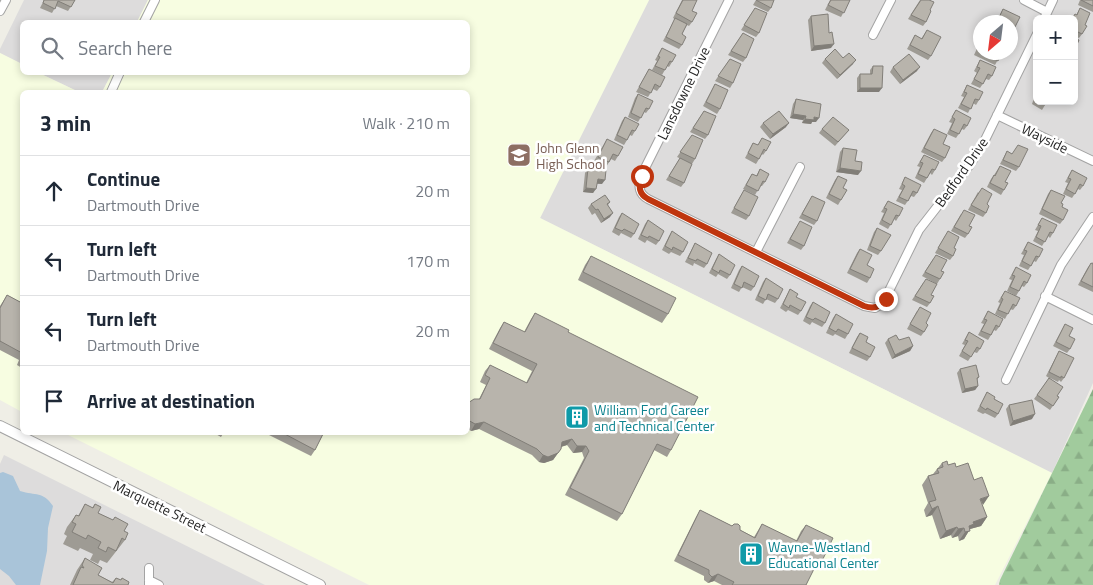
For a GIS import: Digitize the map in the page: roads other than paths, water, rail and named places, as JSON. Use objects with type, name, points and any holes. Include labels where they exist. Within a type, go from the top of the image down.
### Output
[{"type":"street","points":[[0,11],[6,0]]},
{"type":"street","points":[[145,20],[155,0]]},
{"type":"street","name":"Lansdowne Drive","points":[[729,0],[642,176],[639,186],[643,196],[648,199],[756,252]]},
{"type":"street","points":[[873,35],[891,0]]},
{"type":"street","points":[[1024,0],[1046,15],[1053,0]]},
{"type":"street","name":"Bedford Drive","points":[[756,252],[864,306],[870,308],[878,306],[886,299],[919,230],[976,156],[1033,42]]},
{"type":"street","points":[[112,90],[119,75]]},
{"type":"street","name":"Wayside","points":[[997,115],[1093,161]]},
{"type":"street","points":[[756,252],[800,167]]},
{"type":"street","points":[[1006,380],[1061,265],[1093,217]]},
{"type":"street","points":[[1045,296],[1093,320]]},
{"type":"street","name":"Marquette Street","points":[[0,426],[320,585]]},
{"type":"street","points":[[149,568],[149,583],[159,585]]},
{"type":"water","points":[[3,472],[13,476],[20,491],[42,496],[53,506],[40,585],[16,585],[0,569],[0,473]]},
{"type":"place","name":"John Glenn High School","points":[[519,155]]},
{"type":"place","name":"William Ford Career and Technical Center","points":[[577,417]]},
{"type":"place","name":"Wayne-Westland Educational Center","points":[[751,554]]}]
